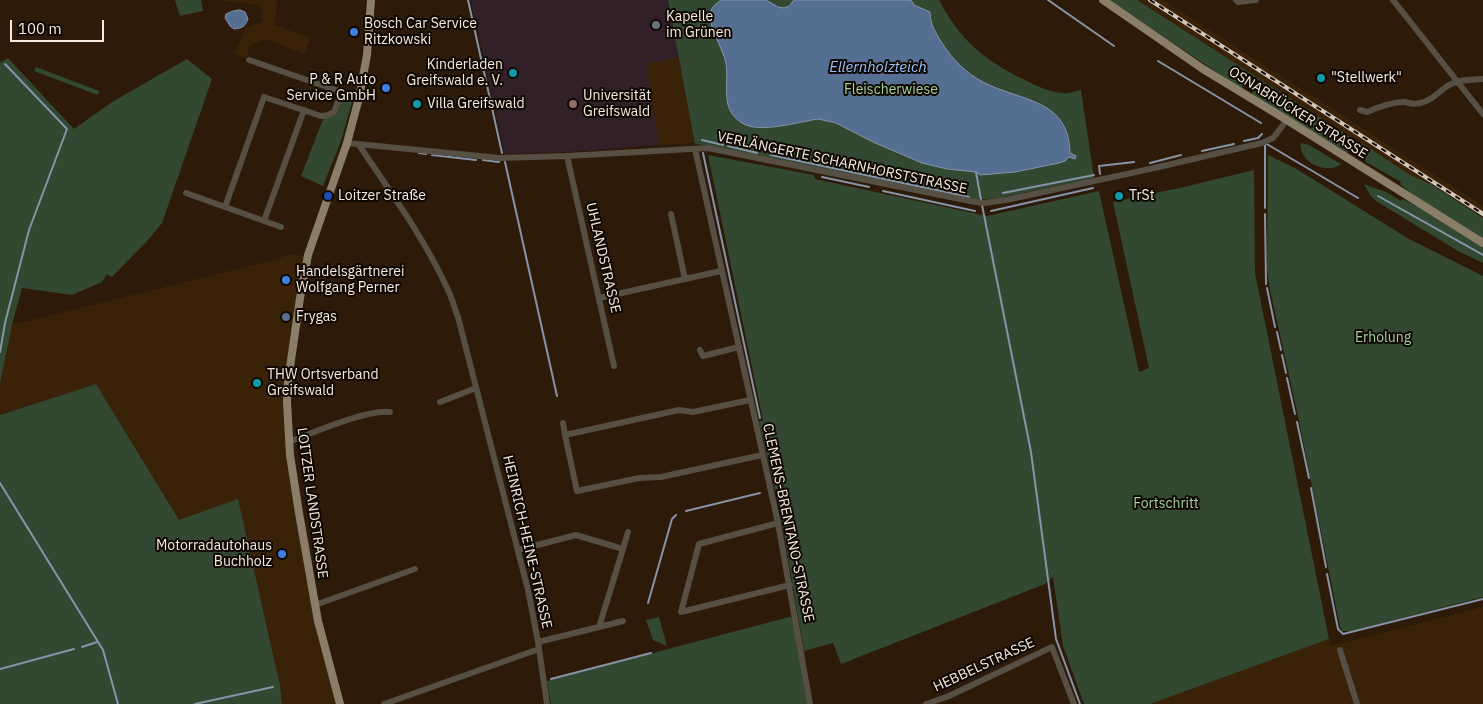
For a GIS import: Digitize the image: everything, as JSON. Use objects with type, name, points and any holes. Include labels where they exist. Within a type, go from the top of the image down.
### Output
[{"type":"main road","points":[[347,143],[359,98],[367,54],[371,0]]},
{"type":"main road","name":"OSNABRÜCKER STRASSE","points":[[1103,0],[1203,69],[1483,243]]},
{"type":"main road","name":"LOITZER LANDSTRASSE","points":[[340,704],[321,637],[315,605],[294,479],[289,442],[287,402],[288,380],[308,255],[347,143]]},
{"type":"street","points":[[1236,0],[1238,2],[1256,0]]},
{"type":"street","points":[[1393,0],[1483,114]]},
{"type":"street","points":[[249,60],[359,98]]},
{"type":"street","points":[[1360,110],[1367,112],[1404,102],[1412,104],[1426,102],[1448,85],[1456,82],[1483,79]]},
{"type":"street","points":[[226,207],[264,97],[321,116],[334,112],[342,91]]},
{"type":"street","points":[[264,221],[304,110]]},
{"type":"street","name":"VERLÄNGERTE SCHARNHORSTSTRASSE","points":[[347,143],[500,158],[708,148],[981,203],[1006,200],[1262,143],[1273,138],[1287,120]]},
{"type":"street","name":"HEINRICH-HEINE-STRASSE","points":[[359,145],[409,221],[448,288],[458,317],[528,590],[547,704]]},
{"type":"street","name":"CLEMENS-BRENTANO-STRASSE","points":[[695,149],[778,523],[810,704]]},
{"type":"street","name":"UHLANDSTRASSE","points":[[566,156],[614,366]]},
{"type":"street","points":[[186,193],[281,227]]},
{"type":"street","points":[[671,214],[685,279]]},
{"type":"street","points":[[599,298],[722,271]]},
{"type":"street","points":[[700,350],[703,356],[739,347]]},
{"type":"street","points":[[440,402],[476,388]]},
{"type":"street","points":[[565,435],[679,410],[694,412],[750,400]]},
{"type":"street","points":[[289,442],[366,415],[385,411],[390,412]]},
{"type":"street","points":[[563,423],[577,491],[639,478],[662,477],[762,455]]},
{"type":"street","points":[[778,523],[699,544],[681,612],[790,585]]},
{"type":"street","points":[[599,627],[628,532]]},
{"type":"street","points":[[518,550],[576,535],[622,549]]},
{"type":"street","name":"LOITZER LANDSTRASSE","points":[[315,605],[415,569]]},
{"type":"street","points":[[384,704],[538,646],[623,621]]},
{"type":"street","name":"HEBBELSTRASSE","points":[[926,704],[949,696],[1052,647],[1074,704]]},
{"type":"street","points":[[1340,650],[1356,704]]},
{"type":"street","points":[[949,696],[952,704]]},
{"type":"shaded area","points":[[217,0],[277,0],[275,25],[310,38],[305,54],[265,39],[250,45],[246,58],[235,54],[246,27],[263,22],[260,5]]},
{"type":"shaded area","name":"Universität Greifswald","points":[[471,0],[668,0],[679,58],[646,63],[659,145],[565,152],[505,154]]},
{"type":"shaded area","points":[[1137,0],[1163,0],[1483,206],[1483,218],[1431,184],[1412,176]]},
{"type":"shaded area","points":[[679,58],[695,143],[659,145],[646,63]]},
{"type":"shaded area","points":[[290,254],[303,256],[285,380],[312,607],[318,638],[337,703],[332,704],[282,704],[280,686],[96,384],[0,415],[0,384],[12,325],[277,259]]},
{"type":"shaded area","points":[[1483,607],[1483,704],[1150,704],[1329,639],[1331,646]]},
{"type":"green space","points":[[175,0],[201,0],[203,11],[180,16]]},
{"type":"green space","name":"Ellernholzteich","points":[[668,0],[939,0],[965,38],[998,65],[1048,90],[1070,93],[1081,90],[1094,178],[999,198],[975,200],[695,144]]},
{"type":"green space","points":[[1109,0],[1137,0],[1355,140],[1347,153],[1253,96],[1252,90],[1255,92],[1261,81],[1236,66],[1229,76],[1246,86],[1240,88]]},
{"type":"green space","points":[[8,58],[74,129],[112,102],[187,59],[212,79],[162,223],[112,277],[107,274],[102,282],[72,295],[22,288],[0,384],[0,63]]},
{"type":"green space","points":[[36,67],[99,91],[98,95],[34,71]]},
{"type":"green space","points":[[345,98],[353,99],[341,141],[323,186],[301,176],[324,117]]},
{"type":"green space","points":[[1360,142],[1412,176],[1431,184],[1483,218],[1483,239],[1418,199],[1400,184],[1401,182],[1366,162],[1363,154],[1357,149]]},
{"type":"green space","points":[[1301,143],[1309,145],[1341,164],[1328,168],[1314,165],[1304,156],[1301,150]]},
{"type":"green space","name":"Fortschritt","points":[[708,155],[814,175],[815,179],[987,216],[1099,191],[1139,372],[1149,368],[1113,202],[1254,170],[1255,273],[1329,639],[1150,704],[1084,704],[1063,646],[1053,577],[1045,584],[841,664],[833,643],[804,651],[781,516],[759,422],[763,420]]},
{"type":"green space","name":"Erholung","points":[[1268,155],[1295,168],[1409,239],[1483,276],[1483,597],[1351,631],[1342,631],[1340,627],[1298,416],[1269,285],[1267,270]]},
{"type":"green space","points":[[1364,184],[1386,192],[1401,201],[1402,199],[1417,206],[1483,247],[1483,263],[1458,251],[1376,201]]},
{"type":"green space","points":[[96,384],[179,520],[238,499],[280,686],[282,704],[0,704],[0,415]]},
{"type":"green space","points":[[793,616],[807,704],[551,704],[547,681]]},
{"type":"green space","points":[[659,617],[667,646],[653,640],[646,620]]},
{"type":"water","name":"Ellernholzteich","points":[[721,0],[766,0],[778,7],[784,8],[789,6],[794,0],[911,0],[914,5],[930,12],[932,25],[950,55],[977,79],[998,89],[1040,104],[1052,112],[1061,122],[1068,135],[1070,153],[1076,156],[1075,159],[1069,157],[1059,163],[1015,172],[980,175],[976,172],[947,169],[922,163],[873,142],[836,123],[818,119],[768,127],[749,126],[742,123],[733,115],[728,105],[726,63],[710,20],[711,10]]},
{"type":"water","points":[[240,10],[245,12],[248,19],[243,27],[234,29],[225,18],[226,14]]},
{"type":"waterway","points":[[468,0],[502,153]]},
{"type":"waterway","points":[[1048,0],[1114,46]]},
{"type":"waterway","points":[[1158,61],[1261,123]]},
{"type":"waterway","points":[[0,352],[5,323],[29,230],[67,129],[5,64]]},
{"type":"waterway","points":[[1244,141],[1258,138],[1262,134]]},
{"type":"waterway","points":[[702,140],[723,145]]},
{"type":"waterway","points":[[1265,143],[1358,198]]},
{"type":"waterway","points":[[1265,143],[1265,208]]},
{"type":"waterway","points":[[1202,151],[1234,144]]},
{"type":"waterway","points":[[728,146],[757,153]]},
{"type":"waterway","points":[[419,153],[426,154]]},
{"type":"waterway","points":[[703,153],[760,418]]},
{"type":"waterway","points":[[432,155],[476,160]]},
{"type":"waterway","points":[[771,155],[969,197]]},
{"type":"waterway","points":[[1150,163],[1181,155]]},
{"type":"waterway","points":[[483,160],[499,162]]},
{"type":"waterway","points":[[505,162],[557,396]]},
{"type":"waterway","points":[[1100,174],[1099,166],[1134,162]]},
{"type":"waterway","points":[[976,172],[981,200]]},
{"type":"waterway","points":[[1003,193],[1094,175]]},
{"type":"waterway","points":[[822,177],[869,187]]},
{"type":"waterway","points":[[991,211],[1093,188]]},
{"type":"waterway","points":[[883,191],[975,211]]},
{"type":"waterway","points":[[1378,196],[1483,255]]},
{"type":"waterway","points":[[982,205],[1031,452],[1056,639],[1080,704]]},
{"type":"waterway","points":[[1265,214],[1266,284]]},
{"type":"waterway","points":[[1267,288],[1275,327]]},
{"type":"waterway","points":[[1277,332],[1281,350]]},
{"type":"waterway","points":[[1282,355],[1286,373]]},
{"type":"waterway","points":[[1287,378],[1295,414]]},
{"type":"waterway","points":[[1297,422],[1309,478]]},
{"type":"waterway","points":[[0,483],[103,650],[118,704]]},
{"type":"waterway","points":[[1311,488],[1326,567]]},
{"type":"waterway","points":[[686,511],[760,493]]},
{"type":"waterway","points":[[648,603],[672,519],[676,515]]},
{"type":"waterway","points":[[1327,574],[1338,629],[1343,634],[1483,599]]},
{"type":"waterway","points":[[82,647],[97,642]]},
{"type":"waterway","points":[[0,669],[74,649]]},
{"type":"waterway","points":[[551,679],[651,653]]},
{"type":"waterway","points":[[195,704],[273,687]]},
{"type":"railway","points":[[1150,0],[1483,214]]},
{"type":"place","name":"Kapelle im Grünen","points":[[656,25]]},
{"type":"place","name":"Bosch Car Service Ritzkowski","points":[[354,32]]},
{"type":"place","name":"Kinderladen Greifswald e. V.","points":[[513,73]]},
{"type":"place","name":"\"Stellwerk\"","points":[[1321,78]]},
{"type":"place","name":"P & R Auto Service GmbH","points":[[386,88]]},
{"type":"place","name":"Villa Greifswald","points":[[417,104]]},
{"type":"place","name":"Universität Greifswald","points":[[573,104]]},
{"type":"place","name":"Loitzer Straße","points":[[328,196]]},
{"type":"place","name":"TrSt","points":[[1119,196]]},
{"type":"place","name":"Handelsgärtnerei Wolfgang Perner","points":[[286,280]]},
{"type":"place","name":"Frygas","points":[[286,317]]},
{"type":"place","name":"THW Ortsverband Greifswald","points":[[257,383]]},
{"type":"place","name":"Motorradautohaus Buchholz","points":[[282,554]]},
{"type":"park label","name":"Fleischerwiese","points":[[891,90]]}]
